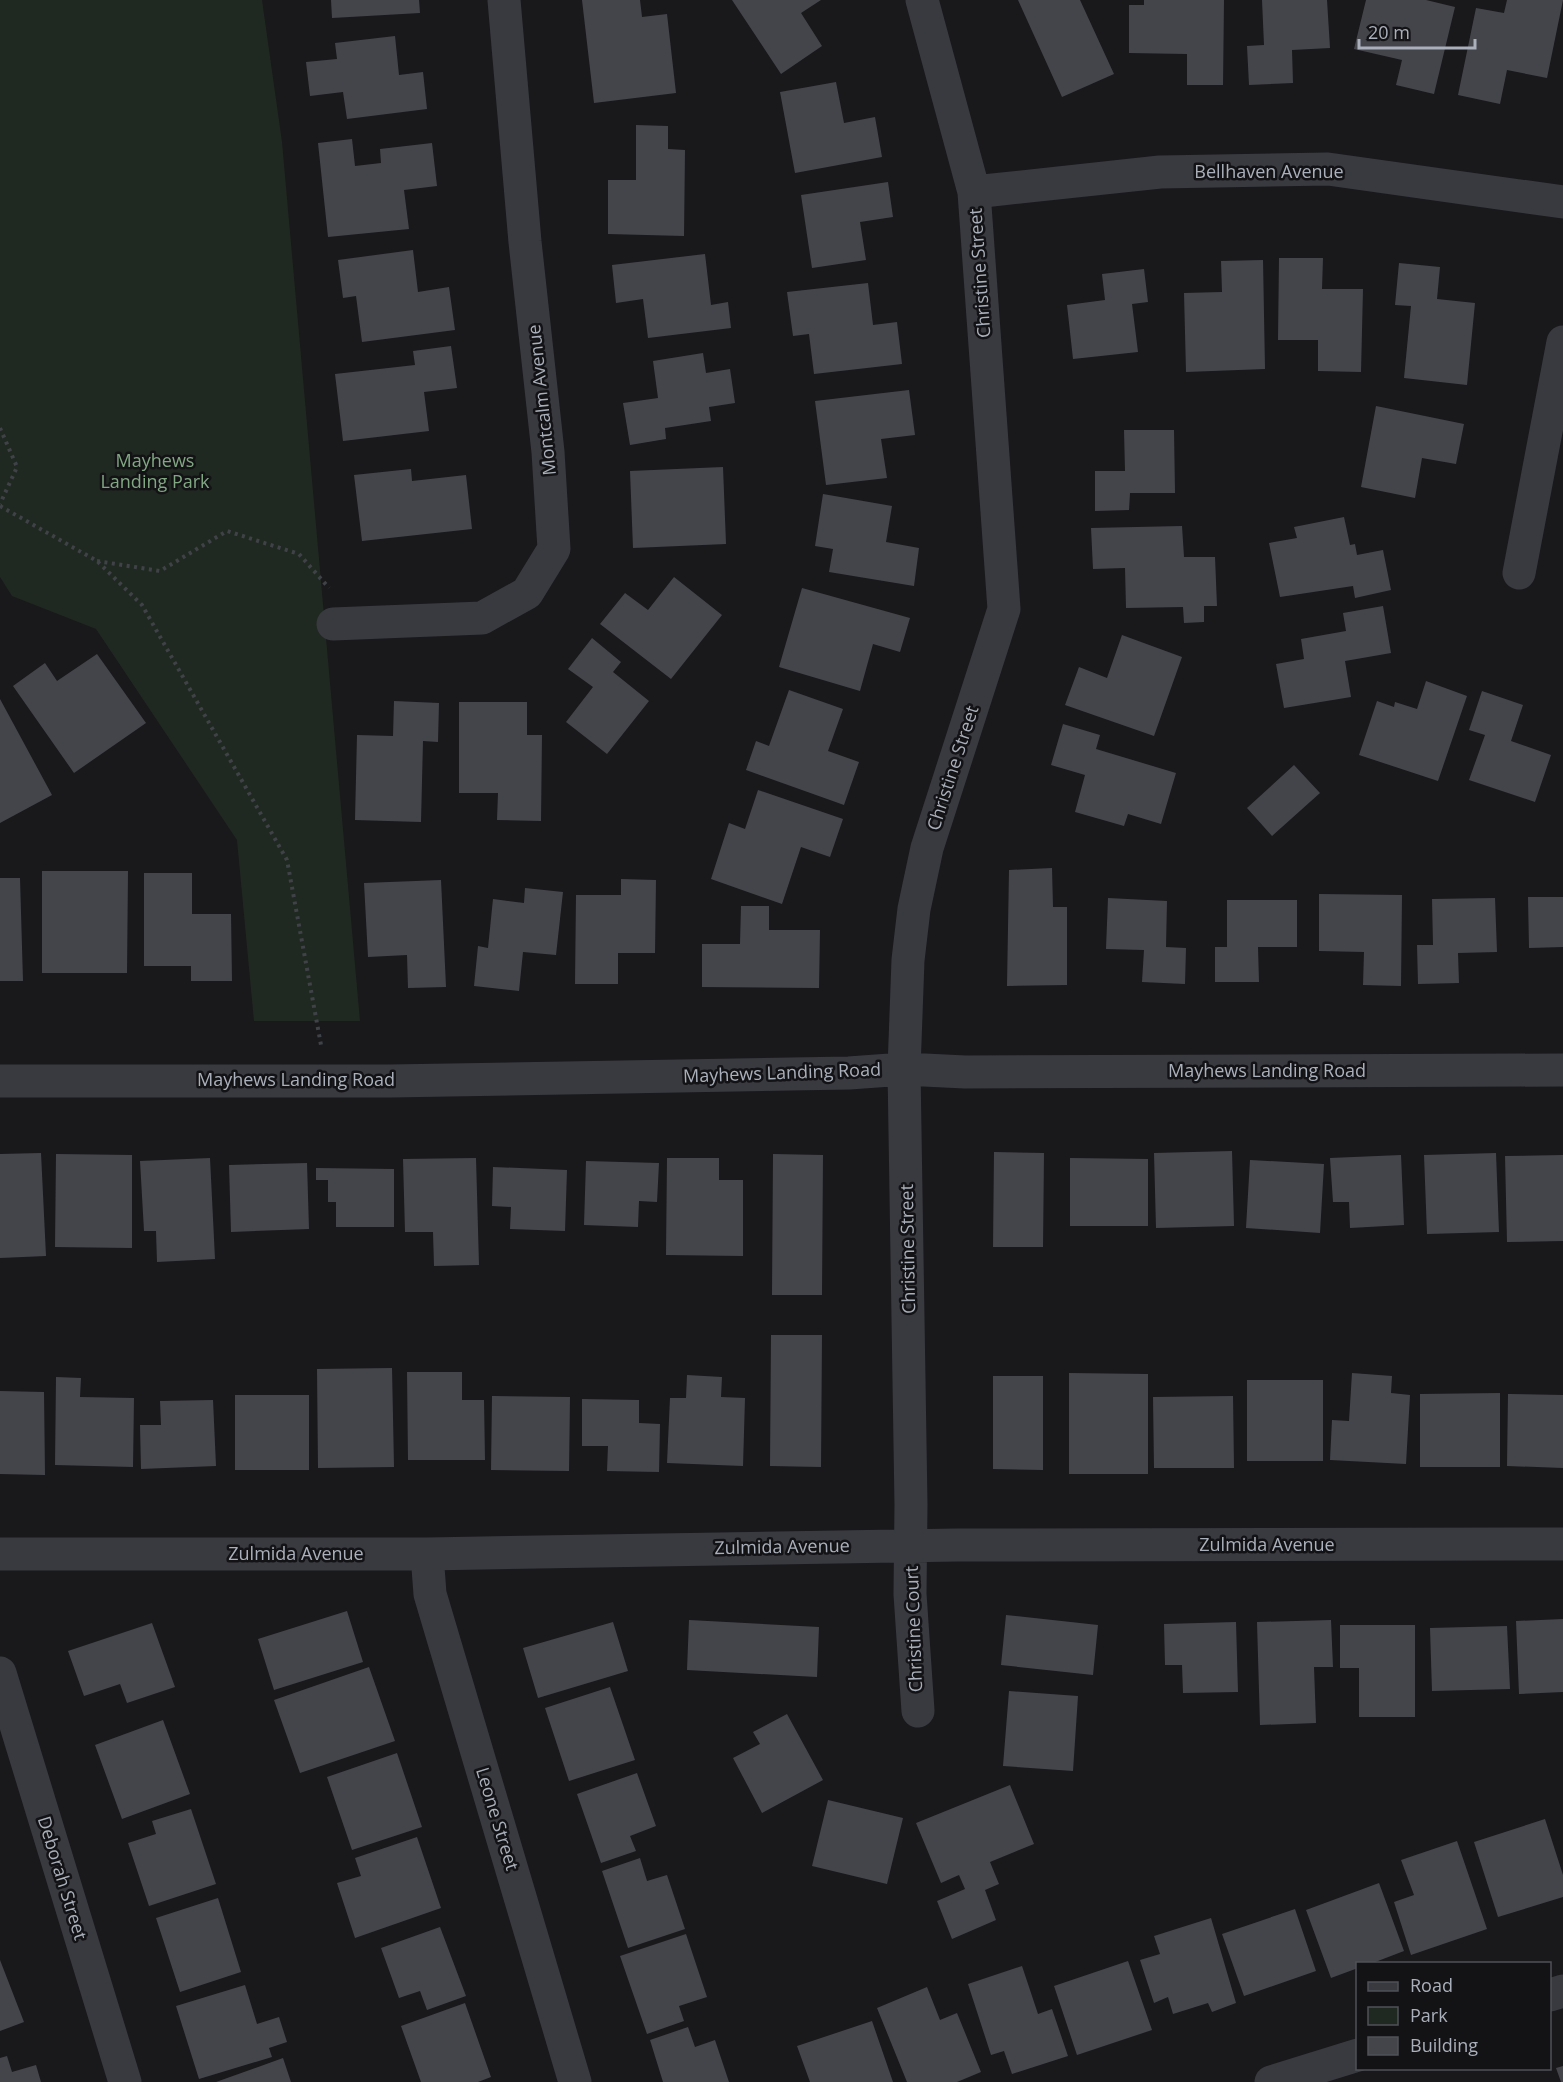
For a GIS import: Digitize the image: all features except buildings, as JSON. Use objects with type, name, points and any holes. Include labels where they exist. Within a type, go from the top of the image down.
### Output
[{"type":"street","name":"Montcalm Avenue","points":[[333,624],[482,618],[527,593],[554,549],[548,452],[525,242],[504,0]]},
{"type":"street","name":"Christine Street","points":[[912,1547],[904,1069],[908,960],[914,909],[925,858],[1004,609],[974,192],[922,0]]},
{"type":"street","name":"Bellhaven Avenue","points":[[974,192],[1160,172],[1328,169],[1563,202]]},
{"type":"street","points":[[1519,573],[1563,342]]},
{"type":"street","name":"Mayhews Landing Road","points":[[0,1081],[328,1081],[849,1073],[904,1069],[965,1072],[1563,1070]]},
{"type":"street","name":"Zulmida Avenue","points":[[0,1554],[427,1554],[912,1547],[1563,1544]]},
{"type":"street","name":"Christine Court","points":[[912,1547],[910,1594],[918,1711]]},
{"type":"street","name":"Leone Street","points":[[427,1554],[430,1594],[575,2082]]},
{"type":"street","name":"Deborah Street","points":[[0,1673],[125,2082]]},
{"type":"street","points":[[1271,2082],[1356,2056]]},
{"type":"path","points":[[0,428],[17,467],[0,505],[97,561],[142,605],[287,860],[328,1081]]},
{"type":"path","points":[[97,561],[160,571],[227,531],[299,554],[331,590],[333,624]]},
{"type":"green space","name":"Mayhews Landing Park","points":[[0,0],[262,0],[282,142],[360,1021],[254,1021],[237,840],[96,629],[12,596],[0,577]]}]
